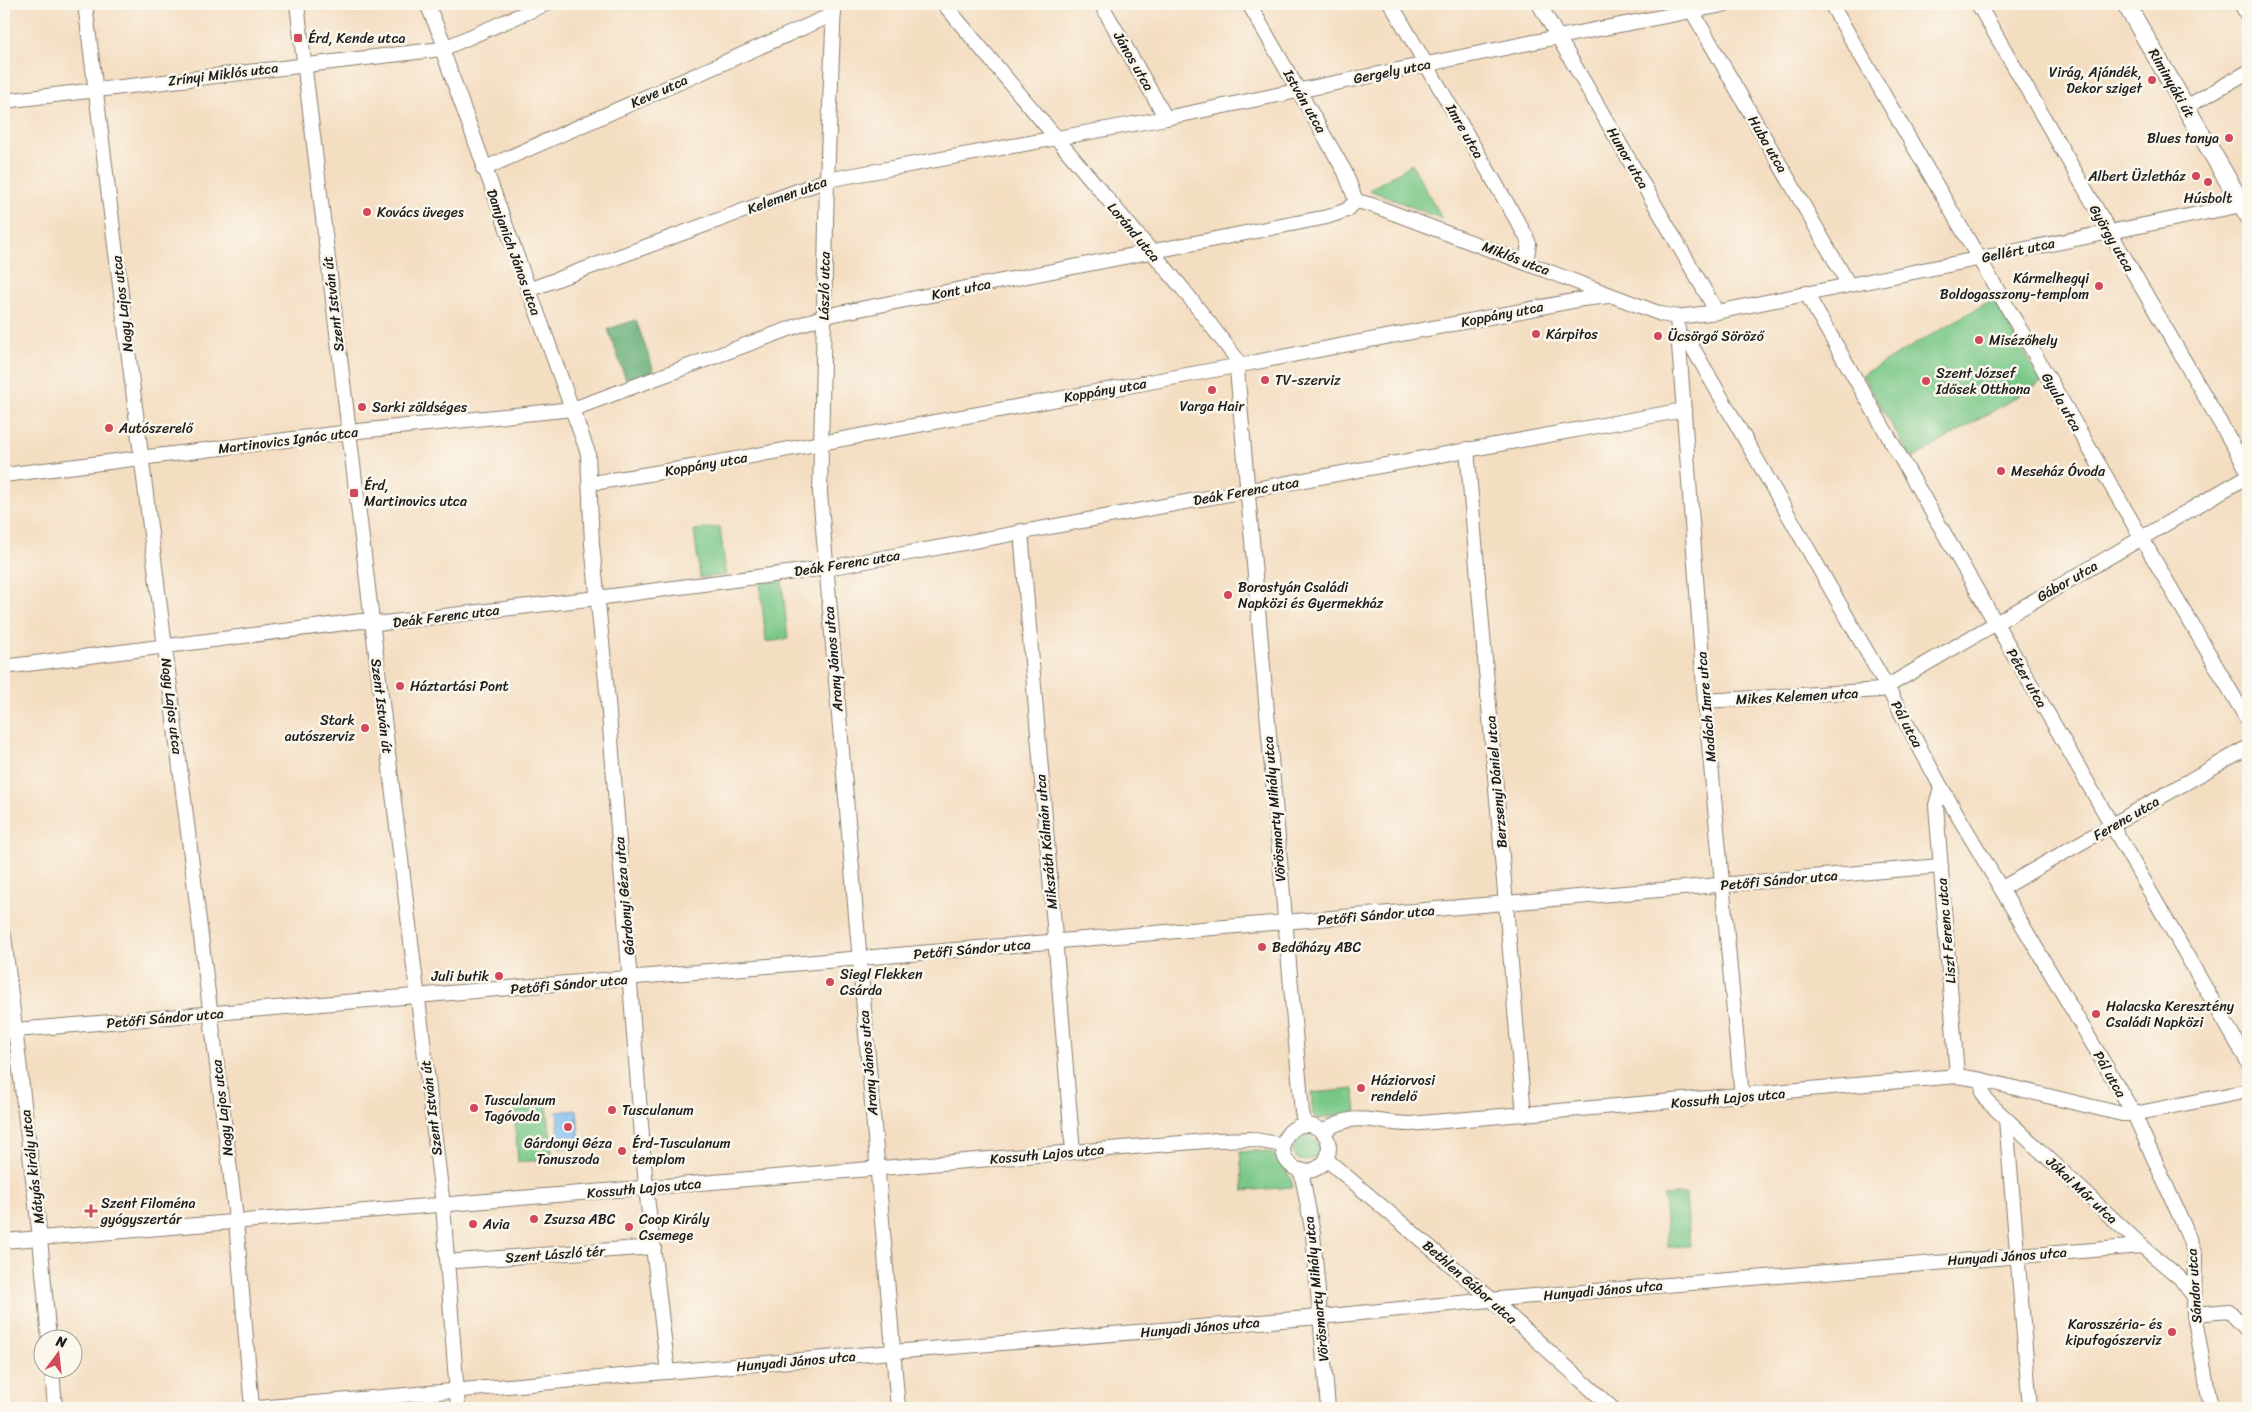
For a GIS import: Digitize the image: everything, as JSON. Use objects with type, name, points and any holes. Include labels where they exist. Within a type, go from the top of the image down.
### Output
[{"type":"main road","name":"Riminyáki út","points":[[2126,4],[2245,210]]},
{"type":"street","name":"Nagy Lajos utca","points":[[85,4],[236,1223],[252,1408]]},
{"type":"street","name":"Szent István út","points":[[297,4],[443,1205],[458,1408]]},
{"type":"street","name":"Damjanich János utca","points":[[427,4],[484,169],[600,482]]},
{"type":"street","name":"Zrínyi Miklós utca","points":[[4,100],[444,49],[546,4]]},
{"type":"street","name":"Loránd utca","points":[[944,4],[1183,289],[1234,354],[1237,366],[1247,491]]},
{"type":"street","name":"János utca","points":[[1101,4],[1166,118]]},
{"type":"street","name":"István utca","points":[[1249,4],[1345,172],[1356,201]]},
{"type":"street","name":"Imre utca","points":[[1391,4],[1526,236],[1529,244],[1526,261]]},
{"type":"street","name":"Hunor utca","points":[[1539,4],[1717,312]]},
{"type":"street","name":"Gergely utca","points":[[1055,137],[1166,118],[1690,8],[1728,4]]},
{"type":"street","name":"Gyula utca","points":[[1831,4],[2248,721]]},
{"type":"street","name":"György utca","points":[[1978,4],[2108,232],[2248,471]]},
{"type":"street","points":[[2241,4],[2248,16]]},
{"type":"street","name":"Huba utca","points":[[1690,8],[1849,285]]},
{"type":"street","name":"Keve utca","points":[[484,169],[834,9]]},
{"type":"street","name":"László utca","points":[[825,568],[820,493],[827,180],[834,9]]},
{"type":"street","points":[[2186,107],[2248,72]]},
{"type":"street","name":"Kelemen utca","points":[[528,290],[827,180],[1055,137]]},
{"type":"street","name":"Miklós utca","points":[[1356,201],[1372,204],[1526,261],[1609,296],[1661,314],[1677,317]]},
{"type":"street","name":"Kont utca","points":[[573,409],[824,316],[1327,218],[1347,210],[1356,201]]},
{"type":"street","name":"Gellért utca","points":[[1677,317],[1717,312],[2108,232],[2245,210]]},
{"type":"street","name":"Péter utca","points":[[1806,293],[2248,1062]]},
{"type":"street","name":"Koppány utca","points":[[600,482],[1237,366],[1556,304],[1609,296]]},
{"type":"street","name":"Madách Imre utca","points":[[1677,317],[1706,701],[1742,1097]]},
{"type":"street","name":"Pál utca","points":[[1678,338],[1687,339],[1691,345],[1887,687],[1941,787],[2134,1114]]},
{"type":"street","name":"Martinovics Ignác utca","points":[[4,475],[349,432],[573,409]]},
{"type":"street","name":"Deák Ferenc utca","points":[[4,667],[361,621],[372,622],[597,598],[825,568],[1684,410]]},
{"type":"street","name":"Berzsenyi Dániel utca","points":[[1467,449],[1524,1114]]},
{"type":"street","name":"Damjanich János utca","points":[[588,453],[592,544],[597,598]]},
{"type":"street","name":"Gábor utca","points":[[1887,687],[2248,476]]},
{"type":"street","points":[[591,498],[600,482]]},
{"type":"street","name":"Vörösmarty Mihály utca","points":[[1247,491],[1284,923],[1302,1112],[1305,1125]]},
{"type":"street","name":"Mikszáth Kálmán utca","points":[[1021,532],[1073,1152]]},
{"type":"street","name":"Arany János utca","points":[[825,568],[898,1408]]},
{"type":"street","name":"Gárdonyi Géza utca","points":[[597,598],[631,979],[646,1188],[668,1372]]},
{"type":"street","name":"Mikes Kelemen utca","points":[[1706,701],[1875,692],[1887,687]]},
{"type":"street","name":"Ferenc utca","points":[[2002,888],[2248,747]]},
{"type":"street","name":"Liszt Ferenc utca","points":[[1941,787],[1936,805],[1957,1076]]},
{"type":"street","name":"Petőfi Sándor utca","points":[[9,1031],[1507,905],[1722,884],[1941,866]]},
{"type":"street","name":"Mátyás király utca","points":[[4,936],[9,1031],[40,1238],[48,1330]]},
{"type":"street","name":"Kossuth Lajos utca","points":[[1322,1132],[1342,1121],[1360,1118],[1389,1124],[1410,1124],[1742,1097],[1957,1076],[1982,1080],[2114,1112],[2134,1114],[2248,1091]]},
{"type":"street","name":"Jókai Mór utca","points":[[1982,1080],[1983,1093],[1986,1100],[2142,1246],[2180,1278],[2192,1294]]},
{"type":"street","name":"Sándor utca","points":[[2134,1114],[2191,1242],[2194,1255],[2192,1294],[2194,1314],[2211,1408]]},
{"type":"street","points":[[2006,1119],[2030,1408]]},
{"type":"street","points":[[1305,1125],[1322,1132],[1329,1145],[1326,1159],[1316,1169],[1301,1170],[1289,1164],[1283,1145],[1290,1131],[1305,1125]]},
{"type":"street","name":"Kossuth Lajos utca","points":[[4,1241],[1218,1140],[1258,1140],[1283,1145]]},
{"type":"street","name":"Bethlen Gábor utca","points":[[1326,1159],[1491,1300],[1612,1408]]},
{"type":"street","name":"Vörösmarty Mihály utca","points":[[1301,1170],[1313,1234],[1328,1408]]},
{"type":"street","name":"Hunyadi János utca","points":[[258,1408],[440,1394],[456,1390],[892,1352],[1320,1317],[1491,1300],[2142,1246]]},
{"type":"street","name":"Szent László tér","points":[[457,1261],[654,1247]]},
{"type":"street","points":[[2194,1314],[2229,1311],[2248,1331]]},
{"type":"street","points":[[53,1380],[55,1408]]},
{"type":"green space","points":[[1412,164],[1442,219],[1369,190]]},
{"type":"green space","points":[[1993,299],[2042,382],[1912,459],[1862,375]]},
{"type":"green space","points":[[636,320],[654,371],[626,380],[608,329]]},
{"type":"green space","points":[[720,527],[726,575],[700,578],[694,530]]},
{"type":"green space","points":[[782,581],[788,639],[766,642],[760,583]]},
{"type":"green space","points":[[1354,1089],[1357,1111],[1318,1119],[1313,1115],[1311,1093]]},
{"type":"green space","points":[[546,1096],[553,1159],[518,1162],[513,1100]]},
{"type":"green space","points":[[1305,1135],[1314,1139],[1318,1148],[1314,1157],[1305,1161],[1296,1157],[1292,1148],[1296,1139]]},
{"type":"green space","points":[[1258,1151],[1271,1153],[1277,1157],[1283,1165],[1293,1187],[1243,1191],[1240,1152]]},
{"type":"green space","points":[[1686,1194],[1690,1246],[1668,1247],[1664,1196]]},
{"type":"water","points":[[577,1110],[580,1147],[560,1148],[557,1112]]},
{"type":"place","name":"Érd, Kende utca","points":[[298,38]]},
{"type":"place","name":"Virág, Ajándék, Dekor sziget","points":[[2152,80]]},
{"type":"place","name":"Blues tanya","points":[[2229,138]]},
{"type":"place","name":"Albert Üzletház","points":[[2196,176]]},
{"type":"place","name":"Húsbolt","points":[[2208,182]]},
{"type":"place","name":"Kovács üveges","points":[[367,212]]},
{"type":"place","name":"Kármelhegyi Boldogasszony-templom","points":[[2099,286]]},
{"type":"place","name":"Kárpitos","points":[[1536,334]]},
{"type":"place","name":"Ücsörgő Söröző","points":[[1658,336]]},
{"type":"place","name":"Misézőhely","points":[[1979,340]]},
{"type":"place","name":"TV-szerviz","points":[[1265,380]]},
{"type":"place","name":"Szent József Idősek Otthona","points":[[1926,381]]},
{"type":"place","name":"Varga Hair","points":[[1212,390]]},
{"type":"place","name":"Sarki zöldséges","points":[[362,407]]},
{"type":"place","name":"Autószerelő","points":[[109,428]]},
{"type":"place","name":"Meseház Óvoda","points":[[2001,471]]},
{"type":"place","name":"Érd, Martinovics utca","points":[[354,493]]},
{"type":"place","name":"Borostyán Családi Napközi és Gyermekház","points":[[1228,595]]},
{"type":"place","name":"Háztartási Pont","points":[[400,686]]},
{"type":"place","name":"Stark autószerviz","points":[[365,728]]},
{"type":"place","name":"Bedőházy ABC","points":[[1262,947]]},
{"type":"place","name":"Juli butik","points":[[499,976]]},
{"type":"place","name":"Siegl Flekken Csárda","points":[[830,982]]},
{"type":"place","name":"Halacska Keresztény Családi Napközi","points":[[2096,1014]]},
{"type":"place","name":"Háziorvosi rendelő","points":[[1361,1088]]},
{"type":"place","name":"Tusculanum Tagóvoda","points":[[474,1108]]},
{"type":"place","name":"Tusculanum","points":[[612,1110]]},
{"type":"place","name":"Gárdonyi Géza Tanuszoda","points":[[568,1127]]},
{"type":"place","name":"Érd-Tusculanum templom","points":[[622,1151]]},
{"type":"place","name":"Szent Filoména gyógyszertár","points":[[91,1211]]},
{"type":"place","name":"Zsuzsa ABC","points":[[534,1219]]},
{"type":"place","name":"Avia","points":[[473,1224]]},
{"type":"place","name":"Coop Király Csemege","points":[[629,1227]]},
{"type":"place","name":"Karosszéria- és kipufogószerviz","points":[[2172,1332]]}]
